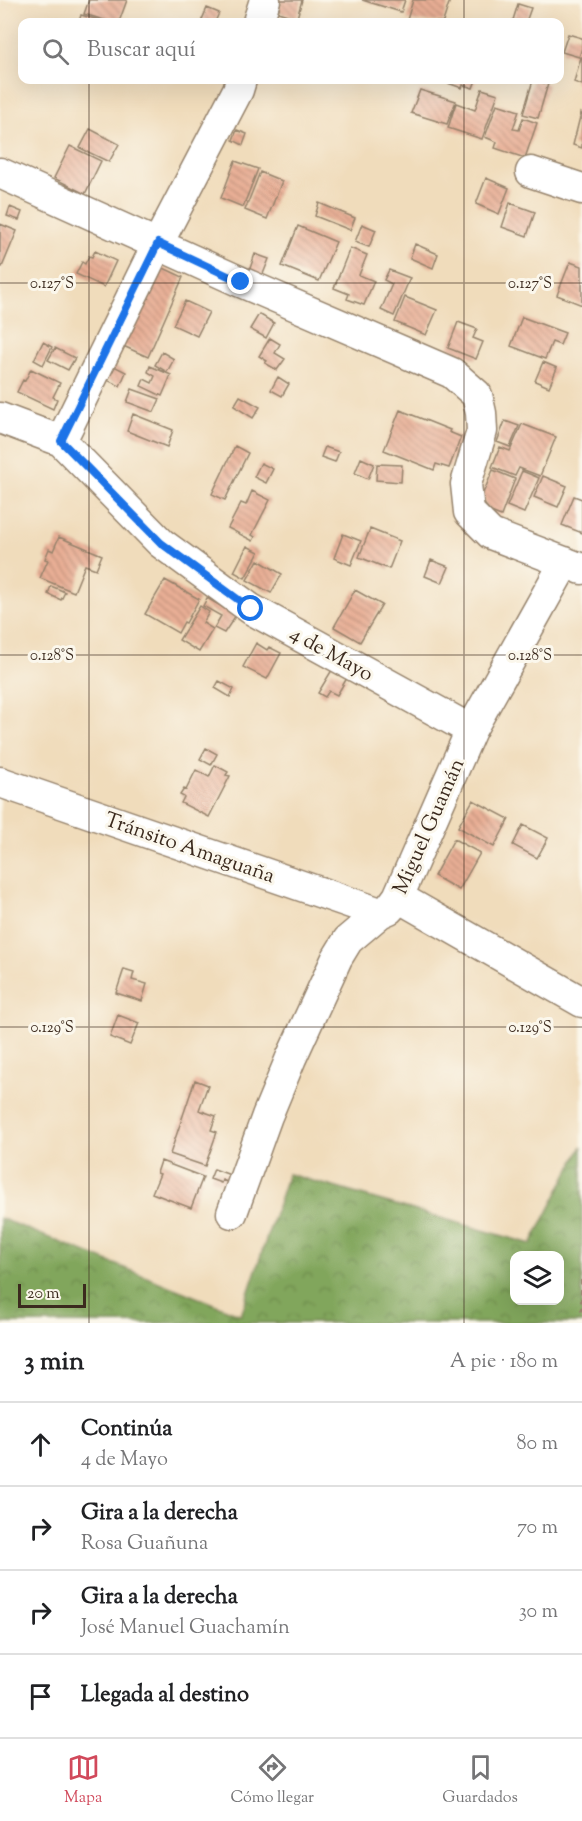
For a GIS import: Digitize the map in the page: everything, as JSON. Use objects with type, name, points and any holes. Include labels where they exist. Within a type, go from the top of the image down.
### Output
[{"type":"street","points":[[259,18],[265,0]]},
{"type":"street","points":[[61,441],[158,243],[240,84]]},
{"type":"street","points":[[531,172],[582,189]]},
{"type":"street","points":[[0,174],[452,373],[477,395],[481,413],[482,431],[466,484],[469,512],[491,534],[574,565]]},
{"type":"street","name":"4 de Mayo","points":[[0,418],[61,441],[161,543],[251,609],[471,730]]},
{"type":"street","name":"Miguel Guamán","points":[[232,1213],[267,1116],[337,958],[348,940],[389,905],[471,730],[574,565]]},
{"type":"street","name":"Tránsito Amaguaña","points":[[0,782],[389,905],[582,1002]]},
{"type":"path","points":[[582,1280],[582,1315]]},
{"type":"green space","points":[[582,1146],[582,1323],[0,1323],[0,1218],[241,1315],[288,1174],[531,1244]]},
{"type":"building","points":[[89,0],[127,0],[120,18],[98,18],[84,14]]},
{"type":"building","points":[[281,0],[302,0],[297,18],[278,12]]},
{"type":"building","points":[[362,0],[405,0],[401,12]]},
{"type":"building","points":[[413,0],[450,0],[444,18],[408,18]]},
{"type":"building","points":[[518,4],[531,8],[527,18],[514,18]]},
{"type":"building","points":[[207,8],[219,13],[217,18],[203,18]]},
{"type":"building","points":[[568,34],[582,38],[579,57],[564,53]]},
{"type":"building","points":[[582,57],[582,85],[574,82]]},
{"type":"building","points":[[451,84],[474,84],[473,88],[463,85],[462,88]]},
{"type":"building","points":[[532,84],[548,84],[538,118],[523,114]]},
{"type":"building","points":[[482,89],[498,94],[482,139],[448,128],[456,103],[475,110]]},
{"type":"building","points":[[420,90],[456,101],[447,124],[411,113]]},
{"type":"building","points":[[497,104],[519,111],[513,129],[519,130],[523,118],[537,123],[525,158],[495,148],[497,142],[485,137]]},
{"type":"building","points":[[582,114],[582,148],[573,145]]},
{"type":"building","points":[[90,129],[119,144],[109,162],[80,148]]},
{"type":"building","points":[[237,130],[247,134],[243,145],[233,140]]},
{"type":"building","points":[[70,146],[101,161],[85,194],[54,178]]},
{"type":"building","points":[[235,161],[258,169],[243,207],[221,198]]},
{"type":"building","points":[[260,172],[282,181],[267,219],[245,210]]},
{"type":"building","points":[[486,178],[509,188],[499,214],[476,204]]},
{"type":"building","points":[[319,203],[355,218],[350,230],[315,216]]},
{"type":"building","points":[[510,203],[535,212],[527,236],[502,227]]},
{"type":"building","points":[[10,207],[22,212],[19,220],[7,216]]},
{"type":"building","points":[[0,224],[17,231],[2,267],[0,266]]},
{"type":"building","points":[[362,224],[376,230],[369,247],[355,242]]},
{"type":"building","points":[[298,226],[336,242],[319,281],[282,266]]},
{"type":"building","points":[[415,244],[438,254],[433,268],[410,258]]},
{"type":"building","points":[[350,248],[367,255],[359,275],[374,281],[364,305],[347,299],[349,294],[334,288]]},
{"type":"building","points":[[95,251],[116,261],[104,287],[76,274],[82,262],[85,264]]},
{"type":"building","points":[[255,254],[269,259],[261,279],[248,274]]},
{"type":"building","points":[[570,262],[582,266],[582,305],[557,295]]},
{"type":"building","points":[[157,265],[183,277],[148,357],[121,345]]},
{"type":"building","points":[[389,270],[410,278],[394,316],[381,310],[392,284],[384,280]]},
{"type":"building","points":[[405,297],[437,310],[426,335],[395,322]]},
{"type":"building","points":[[185,301],[209,312],[197,336],[173,325]]},
{"type":"building","points":[[259,314],[274,323],[266,338],[250,329]]},
{"type":"building","points":[[522,317],[565,333],[560,345],[552,342],[545,359],[511,346]]},
{"type":"building","points":[[458,322],[477,329],[473,338],[483,342],[476,359],[448,348]]},
{"type":"building","points":[[270,338],[280,344],[275,353],[285,359],[277,370],[265,363],[267,361],[259,356]]},
{"type":"building","points":[[43,342],[52,347],[43,365],[34,360]]},
{"type":"building","points":[[55,348],[75,358],[68,370],[48,360]]},
{"type":"building","points":[[162,352],[174,359],[167,372],[155,365]]},
{"type":"building","points":[[543,362],[557,368],[549,387],[535,381]]},
{"type":"building","points":[[112,365],[126,372],[120,386],[105,379]]},
{"type":"building","points":[[150,366],[171,375],[162,396],[141,386],[144,379],[152,383],[155,376],[148,372]]},
{"type":"building","points":[[31,369],[60,383],[53,397],[57,399],[53,409],[17,392]]},
{"type":"building","points":[[278,377],[289,384],[282,396],[271,390]]},
{"type":"building","points":[[132,389],[160,399],[154,412],[127,402]]},
{"type":"building","points":[[240,396],[260,407],[253,418],[234,406]]},
{"type":"building","points":[[400,410],[450,430],[449,432],[461,437],[449,468],[436,464],[434,470],[384,450]]},
{"type":"building","points":[[133,414],[173,430],[167,447],[127,431]]},
{"type":"building","points":[[505,421],[519,426],[510,447],[497,442]]},
{"type":"building","points":[[522,424],[556,437],[540,476],[519,468],[515,476],[492,467],[500,447],[510,451]]},
{"type":"building","points":[[235,446],[248,453],[225,500],[212,494]]},
{"type":"building","points":[[325,447],[339,452],[335,462],[321,457]]},
{"type":"building","points":[[361,458],[374,464],[368,479],[355,473]]},
{"type":"building","points":[[261,463],[273,469],[266,483],[254,477]]},
{"type":"building","points":[[377,464],[402,465],[401,482],[376,480]]},
{"type":"building","points":[[493,470],[515,479],[501,516],[491,512],[482,496]]},
{"type":"building","points":[[522,471],[539,478],[524,513],[507,506]]},
{"type":"building","points":[[543,476],[567,486],[558,507],[534,497]]},
{"type":"building","points":[[252,491],[270,500],[252,535],[255,537],[253,541],[228,528],[241,503],[246,505]]},
{"type":"building","points":[[574,496],[582,499],[582,533],[562,525]]},
{"type":"building","points":[[370,529],[400,541],[389,569],[359,557]]},
{"type":"building","points":[[343,534],[361,541],[351,565],[334,558]]},
{"type":"building","points":[[59,537],[102,555],[96,569],[85,565],[74,592],[40,578],[48,560],[45,559],[49,549],[53,551]]},
{"type":"building","points":[[247,546],[259,552],[245,578],[234,572]]},
{"type":"building","points":[[258,560],[282,574],[271,593],[247,580]]},
{"type":"building","points":[[431,560],[449,567],[442,583],[425,576]]},
{"type":"building","points":[[165,580],[199,599],[178,633],[145,614]]},
{"type":"building","points":[[51,586],[65,592],[61,600],[48,594]]},
{"type":"building","points":[[355,590],[382,605],[360,642],[334,627]]},
{"type":"building","points":[[207,598],[236,615],[224,633],[214,628],[221,616],[203,606]]},
{"type":"building","points":[[200,606],[209,612],[203,623],[213,629],[199,652],[179,640]]},
{"type":"building","points":[[256,643],[267,650],[269,647],[281,653],[267,679],[243,667]]},
{"type":"building","points":[[332,670],[347,678],[337,695],[329,691],[325,697],[318,693]]},
{"type":"building","points":[[219,681],[234,689],[230,697],[215,688]]},
{"type":"building","points":[[206,748],[217,754],[211,765],[200,759]]},
{"type":"building","points":[[215,765],[228,772],[226,775],[230,776],[209,817],[181,803],[184,797],[180,795],[184,789],[186,790],[196,770],[209,777]]},
{"type":"building","points":[[473,800],[509,819],[494,847],[458,827]]},
{"type":"building","points":[[523,825],[548,838],[537,858],[513,845]]},
{"type":"building","points":[[454,839],[480,853],[459,890],[434,876]]},
{"type":"building","points":[[124,969],[134,972],[132,980],[147,984],[142,1001],[116,993]]},
{"type":"building","points":[[118,1015],[139,1023],[130,1045],[110,1037]]},
{"type":"building","points":[[195,1080],[208,1085],[199,1110],[216,1116],[211,1130],[217,1132],[205,1166],[170,1154]]},
{"type":"building","points":[[161,1161],[203,1177],[191,1208],[152,1193],[160,1174],[157,1173]]},
{"type":"building","points":[[214,1169],[233,1176],[230,1183],[210,1179]]},
{"type":"route","points":[[241,282],[158,243],[61,441],[161,543],[251,609]]}]
